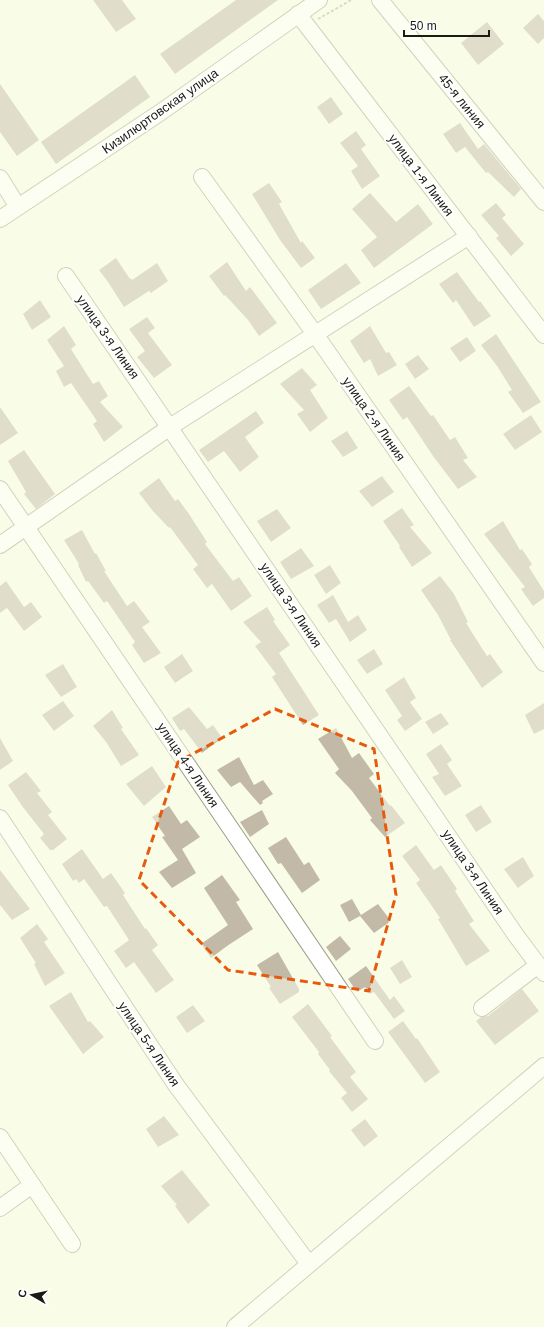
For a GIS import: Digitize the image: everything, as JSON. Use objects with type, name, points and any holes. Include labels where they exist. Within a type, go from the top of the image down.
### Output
[{"type":"street","name":"Кизилюртовская улица","points":[[0,219],[303,20],[319,0]]},
{"type":"street","name":"45-я линия","points":[[380,0],[544,202]]},
{"type":"street","name":"улица 1-я Линия","points":[[303,20],[544,335]]},
{"type":"street","name":"улица 2-я Линия","points":[[202,177],[315,334],[544,663]]},
{"type":"street","points":[[0,178],[18,207]]},
{"type":"street","points":[[0,545],[170,427],[469,236]]},
{"type":"street","name":"улица 3-я Линия","points":[[66,276],[515,934],[541,969]]},
{"type":"street","name":"улица 4-я Линия","points":[[0,489],[375,1041]]},
{"type":"street","name":"улица 5-я Линия","points":[[0,818],[176,1085],[309,1264]]},
{"type":"street","points":[[482,1008],[541,969]]},
{"type":"street","points":[[235,1327],[544,1066]]},
{"type":"street","points":[[0,1137],[72,1244]]},
{"type":"street","points":[[0,1208],[32,1185]]},
{"type":"path","points":[[303,20],[351,0]]},
{"type":"highlighted area","points":[[275,709],[374,749],[396,895],[369,991],[228,970],[139,880],[178,762]]},
{"type":"building","points":[[93,0],[122,0],[136,19],[116,32]]},
{"type":"building","points":[[236,0],[278,0],[175,74],[160,54]]},
{"type":"building","points":[[538,14],[544,21],[544,38],[538,44],[523,28]]},
{"type":"building","points":[[487,22],[504,44],[478,65],[461,43]]},
{"type":"building","points":[[135,75],[150,97],[56,164],[41,142]]},
{"type":"building","points":[[0,84],[39,140],[17,156],[0,132]]},
{"type":"building","points":[[331,97],[343,114],[329,124],[317,107]]},
{"type":"building","points":[[460,123],[478,149],[484,144],[521,189],[514,197],[488,172],[486,173],[465,147],[456,153],[443,134]]},
{"type":"building","points":[[356,131],[366,145],[361,149],[380,176],[362,189],[351,171],[358,166],[340,143]]},
{"type":"building","points":[[269,183],[282,202],[279,204],[301,243],[302,241],[315,258],[301,268],[280,240],[252,194]]},
{"type":"building","points":[[370,193],[396,222],[418,204],[433,224],[374,268],[361,250],[377,237],[352,209]]},
{"type":"building","points":[[496,203],[506,215],[502,218],[524,244],[511,256],[496,238],[499,236],[481,215]]},
{"type":"building","points":[[116,258],[132,280],[157,263],[168,281],[151,293],[149,291],[124,307],[99,270]]},
{"type":"building","points":[[227,262],[246,291],[250,287],[277,323],[259,336],[248,320],[225,295],[224,296],[209,276]]},
{"type":"building","points":[[346,263],[361,283],[321,309],[308,290]]},
{"type":"building","points":[[457,272],[491,316],[474,327],[456,300],[453,303],[439,284]]},
{"type":"building","points":[[40,300],[51,317],[32,330],[23,314]]},
{"type":"building","points":[[147,317],[155,328],[148,333],[172,365],[154,378],[137,357],[145,351],[129,329]]},
{"type":"building","points":[[64,326],[76,345],[71,349],[93,384],[99,381],[108,396],[100,402],[123,427],[104,442],[93,424],[97,421],[71,383],[64,387],[56,371],[64,366],[47,340]]},
{"type":"building","points":[[370,326],[386,353],[389,352],[397,365],[378,376],[370,359],[364,363],[350,341]]},
{"type":"building","points":[[496,334],[541,402],[523,413],[508,392],[512,390],[497,366],[481,345]]},
{"type":"building","points":[[467,337],[476,351],[460,362],[450,348]]},
{"type":"building","points":[[418,355],[429,369],[415,379],[405,364]]},
{"type":"building","points":[[302,368],[317,385],[310,390],[328,418],[310,432],[297,414],[304,410],[280,384]]},
{"type":"building","points":[[409,386],[431,416],[433,415],[450,440],[455,437],[468,458],[463,460],[477,477],[458,489],[433,456],[407,417],[403,420],[389,400]]},
{"type":"building","points":[[0,407],[18,433],[0,445]]},
{"type":"building","points":[[256,411],[264,423],[245,437],[259,457],[240,472],[224,451],[208,462],[199,450]]},
{"type":"building","points":[[531,415],[542,432],[515,450],[503,434]]},
{"type":"building","points":[[347,431],[358,448],[343,457],[331,441]]},
{"type":"building","points":[[24,450],[55,494],[36,509],[24,494],[26,492],[8,461]]},
{"type":"building","points":[[382,476],[394,492],[372,507],[359,491]]},
{"type":"building","points":[[159,478],[175,501],[178,499],[189,514],[207,542],[205,544],[233,581],[239,577],[252,596],[231,611],[212,584],[207,588],[193,569],[198,565],[170,527],[169,528],[152,510],[139,493]]},
{"type":"building","points":[[402,508],[414,525],[410,527],[432,553],[412,567],[383,521]]},
{"type":"building","points":[[277,509],[291,528],[271,542],[257,521]]},
{"type":"building","points":[[503,521],[520,550],[522,549],[532,564],[529,567],[544,591],[544,598],[533,606],[521,589],[525,587],[484,534]]},
{"type":"building","points":[[82,530],[106,571],[104,571],[127,606],[134,601],[150,622],[142,627],[161,653],[144,663],[132,645],[135,642],[107,601],[104,603],[88,581],[86,582],[78,565],[79,564],[64,540]]},
{"type":"building","points":[[301,548],[314,566],[291,579],[280,562]]},
{"type":"building","points":[[330,565],[341,583],[326,594],[314,575]]},
{"type":"building","points":[[440,576],[454,594],[468,622],[466,623],[487,656],[490,654],[503,672],[482,688],[450,640],[438,615],[421,590]]},
{"type":"building","points":[[6,581],[24,607],[31,602],[42,617],[24,631],[7,608],[0,613],[0,586]]},
{"type":"building","points":[[333,595],[348,622],[358,615],[367,630],[350,642],[336,619],[329,623],[317,605]]},
{"type":"building","points":[[267,607],[275,620],[273,621],[290,645],[279,653],[319,715],[303,725],[272,677],[276,674],[255,646],[261,642],[243,622]]},
{"type":"building","points":[[374,649],[383,664],[367,674],[357,660]]},
{"type":"building","points":[[182,654],[193,671],[175,683],[164,667]]},
{"type":"building","points":[[63,664],[77,687],[61,697],[45,675]]},
{"type":"building","points":[[404,677],[416,698],[410,702],[422,719],[405,731],[397,720],[402,716],[385,690]]},
{"type":"building","points":[[63,701],[74,716],[54,731],[42,715]]},
{"type":"building","points":[[544,703],[544,729],[534,734],[525,715]]},
{"type":"building","points":[[189,707],[207,729],[213,725],[222,738],[202,753],[184,729],[180,731],[172,718]]},
{"type":"building","points":[[112,710],[123,728],[121,729],[139,755],[121,766],[106,742],[93,726]]},
{"type":"building","points":[[441,713],[449,724],[433,734],[425,722]]},
{"type":"building","points":[[336,728],[352,758],[359,753],[374,774],[369,778],[405,823],[385,837],[370,820],[372,818],[352,791],[335,773],[339,769],[318,739]]},
{"type":"building","points":[[0,738],[13,761],[0,770]]},
{"type":"building","points":[[441,744],[452,760],[447,764],[462,786],[445,796],[432,777],[439,774],[426,754]]},
{"type":"building","points":[[239,757],[254,785],[263,780],[273,794],[262,801],[263,803],[260,805],[240,782],[231,787],[217,770]]},
{"type":"building","points":[[152,766],[166,787],[144,806],[126,784]]},
{"type":"building","points":[[26,772],[41,791],[37,793],[52,812],[48,815],[67,839],[53,850],[50,850],[40,838],[44,834],[8,785]]},
{"type":"building","points":[[481,805],[492,822],[476,832],[465,815]]},
{"type":"building","points":[[169,806],[181,824],[187,820],[200,837],[182,849],[196,873],[172,888],[159,872],[178,860],[162,837],[165,836],[152,817]]},
{"type":"building","points":[[262,810],[269,824],[250,837],[240,822]]},
{"type":"building","points":[[286,837],[304,865],[309,862],[320,880],[302,893],[281,863],[278,864],[268,848]]},
{"type":"building","points":[[416,845],[434,870],[441,865],[457,889],[455,891],[474,921],[469,924],[490,951],[466,966],[438,919],[440,918],[416,883],[420,880],[402,856]]},
{"type":"building","points":[[82,849],[103,879],[111,873],[125,893],[123,895],[145,929],[146,928],[158,945],[152,950],[174,980],[156,993],[134,962],[126,968],[114,951],[129,940],[107,906],[104,907],[84,879],[79,883],[76,879],[73,881],[62,864]]},
{"type":"building","points":[[523,857],[534,876],[518,888],[504,869]]},
{"type":"building","points":[[0,870],[30,909],[12,920],[0,905]]},
{"type":"building","points":[[222,875],[240,900],[236,902],[253,929],[211,958],[201,944],[228,925],[204,888]]},
{"type":"building","points":[[352,899],[361,915],[378,904],[391,921],[374,933],[360,916],[349,922],[340,905]]},
{"type":"building","points":[[37,924],[48,939],[44,942],[65,973],[45,986],[34,964],[36,963],[20,938]]},
{"type":"building","points":[[340,936],[351,949],[336,961],[326,947]]},
{"type":"building","points":[[278,952],[299,989],[299,992],[280,1004],[269,988],[271,987],[257,965]]},
{"type":"building","points":[[402,960],[412,977],[400,984],[390,968]]},
{"type":"building","points":[[366,966],[390,1000],[394,996],[405,1011],[394,1019],[374,992],[370,994],[365,987],[357,992],[348,979]]},
{"type":"building","points":[[522,989],[539,1011],[495,1045],[476,1021],[481,1017],[488,1016]]},
{"type":"building","points":[[71,992],[88,1022],[90,1021],[104,1037],[83,1054],[49,1006]]},
{"type":"building","points":[[308,1004],[356,1072],[350,1077],[368,1099],[352,1112],[341,1098],[347,1093],[329,1071],[330,1070],[318,1054],[319,1052],[292,1017]]},
{"type":"building","points":[[193,1005],[205,1021],[187,1033],[176,1017]]},
{"type":"building","points":[[403,1021],[416,1039],[417,1038],[440,1072],[425,1083],[388,1032]]},
{"type":"building","points":[[164,1116],[179,1135],[158,1147],[146,1129]]},
{"type":"building","points":[[365,1119],[378,1136],[364,1147],[351,1130]]},
{"type":"building","points":[[182,1170],[210,1205],[188,1224],[175,1206],[177,1205],[161,1186]]}]
